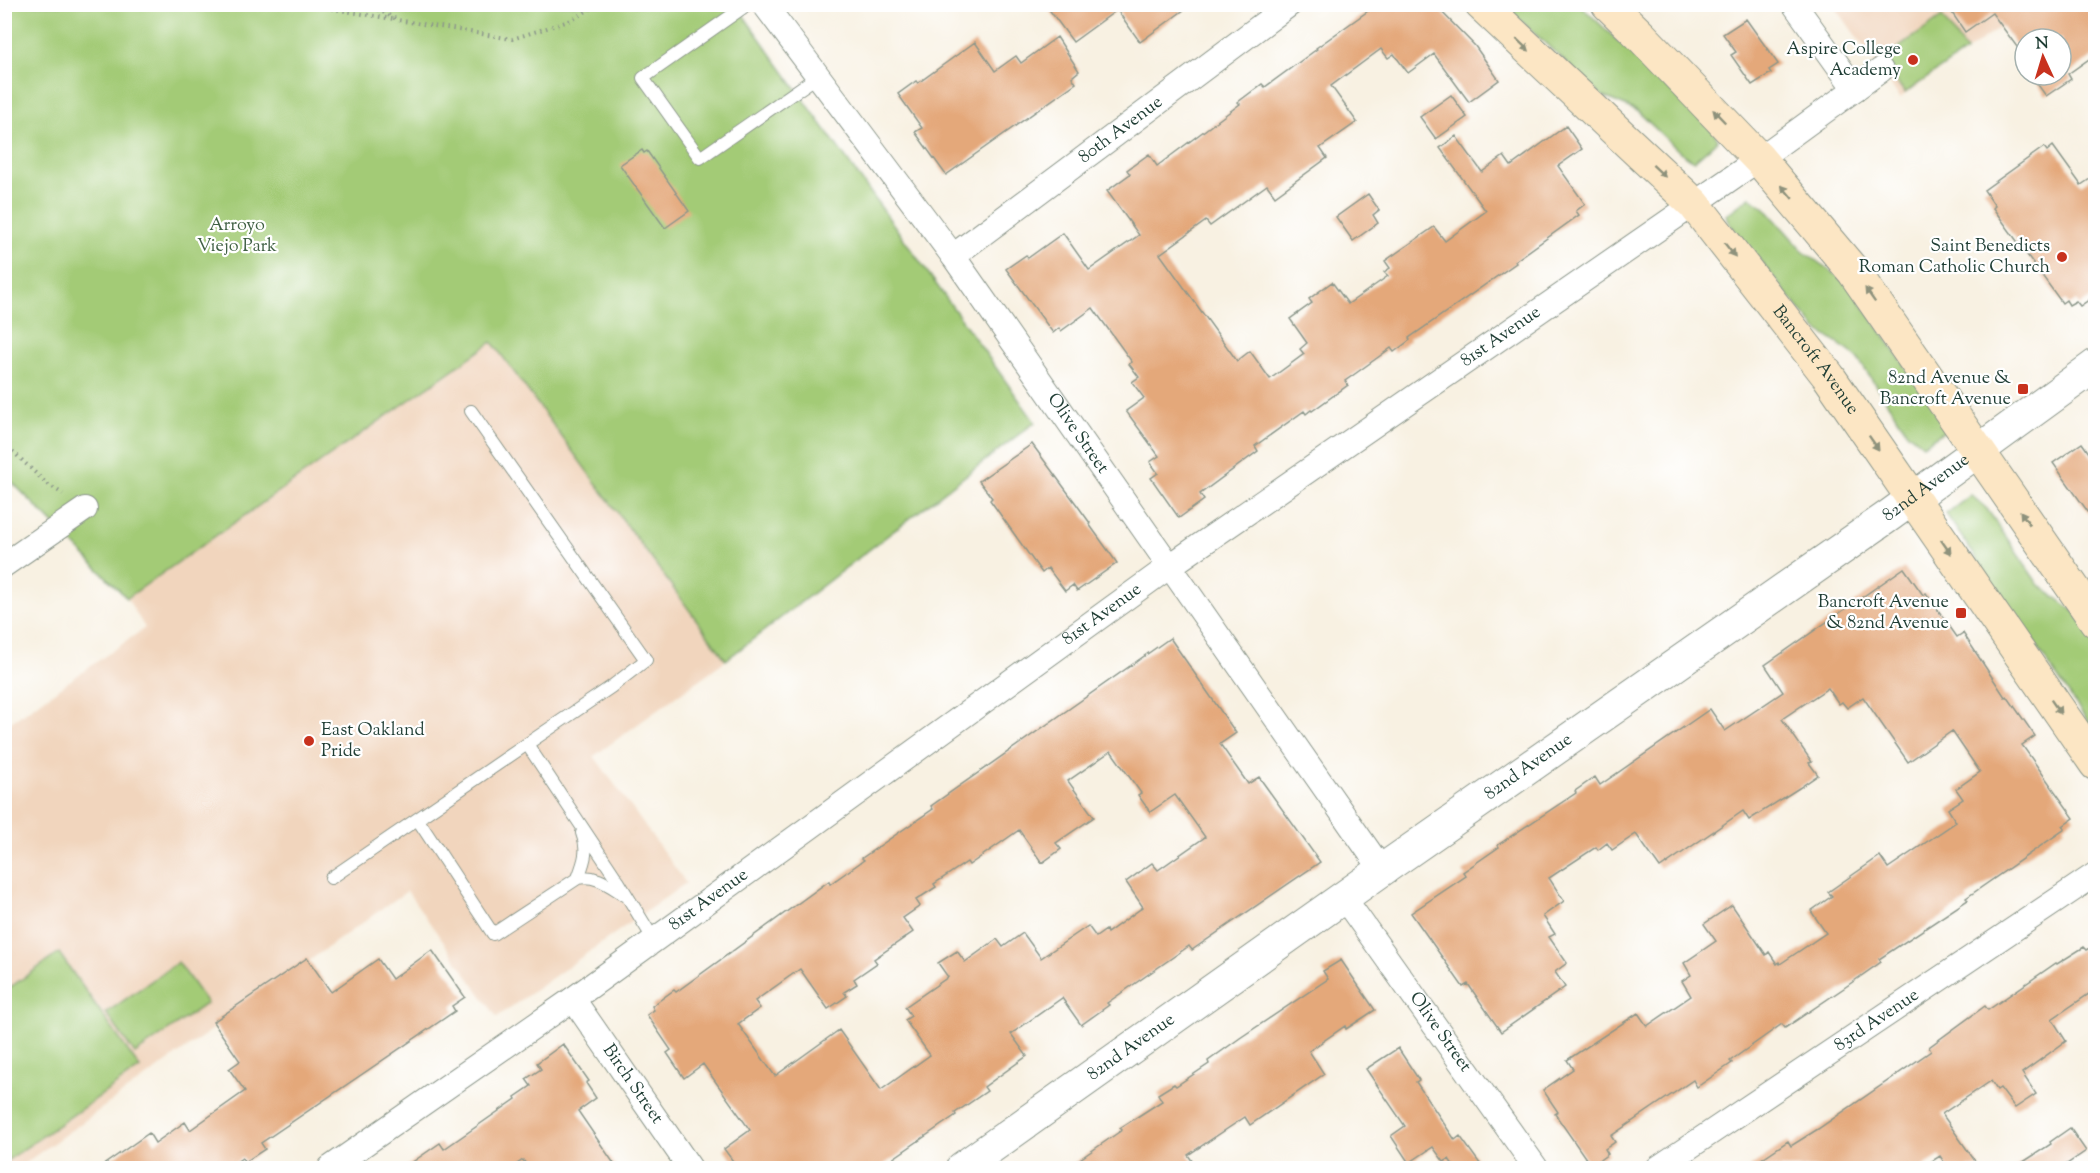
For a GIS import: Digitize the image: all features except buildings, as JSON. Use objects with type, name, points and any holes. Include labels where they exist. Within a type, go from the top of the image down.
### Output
[{"type":"main road","name":"Bancroft Avenue","points":[[1481,4],[1694,204],[1829,377],[2096,764]]},
{"type":"main road","points":[[1608,4],[1759,159],[1854,272],[2096,621]]},
{"type":"street","name":"Olive Street","points":[[764,4],[953,256],[1382,870]]},
{"type":"street","name":"80th Avenue","points":[[953,256],[1290,4]]},
{"type":"street","points":[[1794,4],[1855,89]]},
{"type":"street","name":"81st Avenue","points":[[330,1168],[573,999],[1170,566],[1759,159],[1881,70]]},
{"type":"street","name":"82nd Avenue","points":[[962,1168],[1913,498],[2096,365]]},
{"type":"street","points":[[4,565],[85,509]]},
{"type":"street","name":"83rd Avenue","points":[[1666,1166],[2096,874]]},
{"type":"street","name":"Olive Street","points":[[1344,898],[1536,1168]]},
{"type":"street","name":"Birch Street","points":[[573,999],[690,1168]]},
{"type":"lane","points":[[748,4],[643,78],[700,158],[818,76]]},
{"type":"lane","points":[[331,878],[612,687],[646,660],[471,411]]},
{"type":"lane","points":[[527,744],[572,810],[654,940]]},
{"type":"lane","points":[[572,810],[585,841],[586,854],[578,878]]},
{"type":"lane","points":[[418,820],[494,934],[578,878],[587,876],[601,880],[626,895]]},
{"type":"path","points":[[302,4],[512,39],[572,21],[598,4]]},
{"type":"path","points":[[367,4],[398,20]]},
{"type":"path","points":[[4,443],[46,483],[85,509]]},
{"type":"shaded area","name":"Aspire College Academy","points":[[1834,5],[2032,5],[1900,98]]},
{"type":"shaded area","name":"East Oakland Pride","points":[[492,342],[726,660],[594,756],[686,883],[497,1017],[407,891],[18,1168],[4,1168],[4,727],[145,628],[127,598]]},
{"type":"green space","name":"Arroyo Viejo Park","points":[[4,5],[736,5],[1035,422],[726,660],[492,342],[127,598],[5,475]]},
{"type":"green space","points":[[1504,5],[1580,5],[1713,131],[1718,140],[1694,161],[1680,152],[1637,111],[1602,96]]},
{"type":"green space","points":[[1942,17],[1966,51],[1905,93],[1881,60]]},
{"type":"green space","points":[[1750,197],[1764,207],[1804,252],[1847,283],[1949,428],[1923,445],[1907,432],[1858,359],[1816,329],[1728,222],[1726,215]]},
{"type":"green space","points":[[1971,495],[1987,509],[2038,584],[2075,612],[2095,642],[2095,732],[1946,514]]},
{"type":"green space","points":[[59,953],[140,1068],[5,1162],[5,991]]},
{"type":"green space","points":[[178,962],[207,1003],[135,1054],[106,1013]]},
{"type":"place","name":"Aspire College Academy","points":[[1913,60]]},
{"type":"place","name":"Saint Benedicts Roman Catholic Church","points":[[2062,257]]},
{"type":"place","name":"82nd Avenue & Bancroft Avenue","points":[[2023,389]]},
{"type":"place","name":"Bancroft Avenue & 82nd Avenue","points":[[1961,613]]},
{"type":"place","name":"East Oakland Pride","points":[[309,741]]}]
